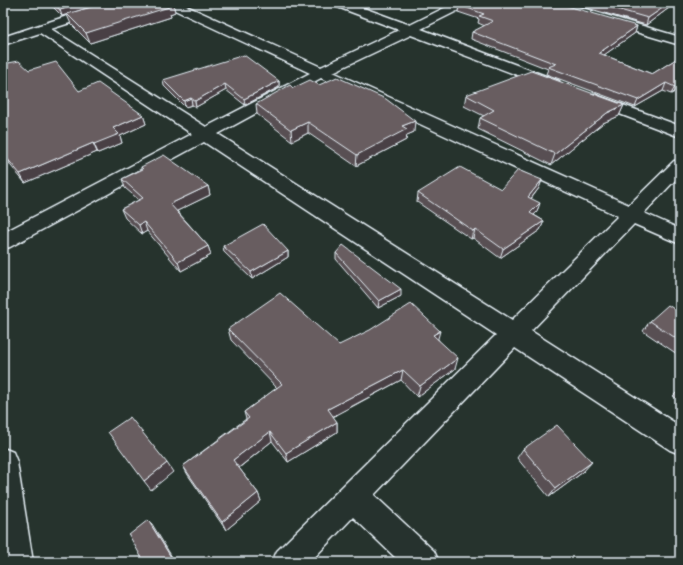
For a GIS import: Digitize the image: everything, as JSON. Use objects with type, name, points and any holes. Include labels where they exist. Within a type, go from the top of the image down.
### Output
[{"type":"street","points":[[3,41],[119,3]]},
{"type":"street","points":[[170,3],[680,238]]},
{"type":"street","points":[[340,3],[563,88]]},
{"type":"street","points":[[3,242],[320,72],[410,30],[463,3]]},
{"type":"street","points":[[552,3],[680,42]]},
{"type":"street","points":[[42,29],[680,441]]},
{"type":"street","points":[[578,94],[680,132]]},
{"type":"street","points":[[288,562],[680,165]]},
{"type":"street","points":[[4,479],[17,562]]},
{"type":"street","points":[[353,496],[423,562]]},
{"type":"building","points":[[52,3],[83,3],[60,10]]},
{"type":"building","points":[[105,3],[170,3],[165,5],[169,7],[86,33],[67,14]]},
{"type":"building","points":[[464,3],[557,3],[637,26],[599,53],[652,74],[680,56],[680,84],[675,87],[666,83],[638,100],[548,67],[556,64],[472,32],[493,21],[479,16],[484,14],[459,5]]},
{"type":"building","points":[[595,3],[670,3],[648,18]]},
{"type":"building","points":[[244,55],[279,81],[244,99],[225,84],[195,101],[191,98],[184,101],[163,80]]},
{"type":"building","points":[[19,61],[29,70],[56,62],[79,91],[98,83],[143,115],[113,128],[119,134],[94,144],[93,143],[20,174],[6,157],[3,148],[3,64]]},
{"type":"building","points":[[531,71],[624,105],[607,113],[555,154],[480,118],[494,110],[466,95]]},
{"type":"building","points":[[337,77],[386,99],[415,121],[402,126],[407,129],[357,155],[308,122],[291,130],[256,104],[290,85],[293,88],[310,80],[319,85]]},
{"type":"building","points":[[164,155],[208,186],[170,204],[208,246],[178,262],[144,222],[139,225],[121,209],[143,198],[122,179],[143,169],[141,167]]},
{"type":"building","points":[[460,167],[501,189],[518,170],[542,180],[528,197],[540,203],[530,213],[544,221],[503,249],[475,229],[473,231],[418,193]]},
{"type":"building","points":[[263,224],[288,251],[251,272],[223,246]]},
{"type":"building","points":[[343,245],[401,289],[379,301],[336,253]]},
{"type":"building","points":[[280,293],[339,345],[370,330],[411,304],[440,331],[433,335],[458,358],[420,386],[403,370],[328,409],[337,422],[286,453],[270,432],[233,460],[258,493],[222,522],[183,466],[249,418],[244,412],[282,384],[228,329]]},
{"type":"building","points":[[668,305],[680,313],[680,341],[650,321]]},
{"type":"building","points":[[130,417],[167,463],[144,481],[108,432]]},
{"type":"building","points":[[557,425],[592,462],[556,488],[523,449]]},
{"type":"building","points":[[148,520],[174,562],[144,562],[129,535]]},
{"type":"building","points":[[209,555],[213,562],[200,562]]}]
